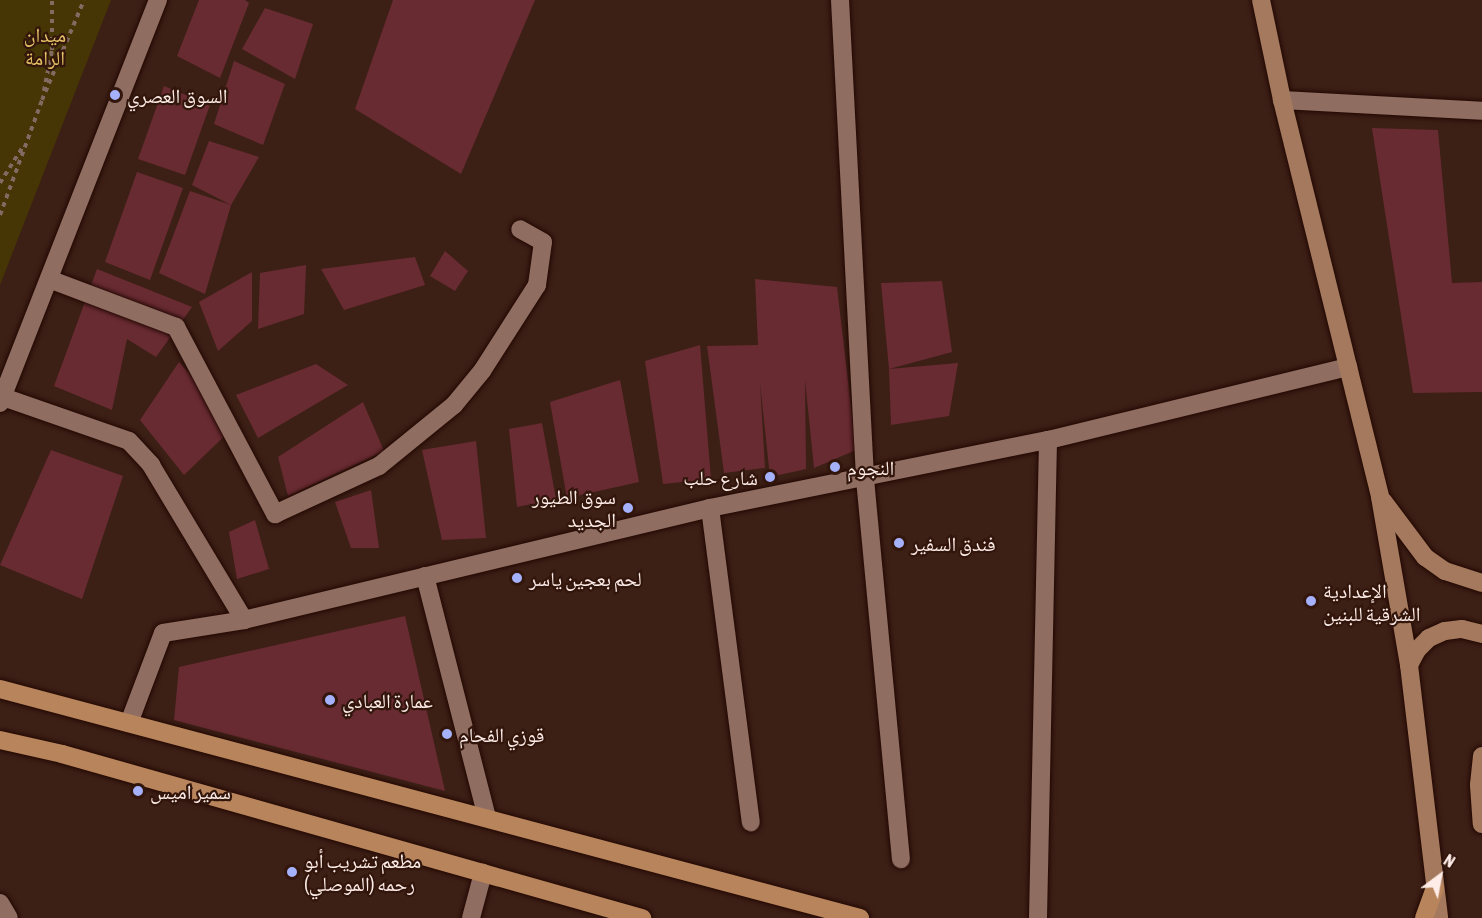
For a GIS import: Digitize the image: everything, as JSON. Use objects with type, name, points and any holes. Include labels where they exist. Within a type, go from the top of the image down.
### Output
[{"type":"main road","points":[[1261,0],[1282,100],[1380,497],[1409,665],[1439,918]]},
{"type":"main road","points":[[1380,497],[1425,557],[1445,571],[1482,583]]},
{"type":"main road","points":[[1409,665],[1417,650],[1429,638],[1445,631],[1462,629],[1482,634]]},
{"type":"main road","points":[[2,688],[860,918]]},
{"type":"main road","points":[[0,740],[62,754],[642,918]]},
{"type":"main road","points":[[1482,756],[1479,784],[1482,824]]},
{"type":"main road","points":[[1424,918],[1435,888]]},
{"type":"street","points":[[158,0],[1,400],[129,441],[151,465],[244,620]]},
{"type":"street","points":[[840,0],[865,478],[901,859]]},
{"type":"street","points":[[1282,100],[1482,111]]},
{"type":"street","points":[[49,279],[176,327],[275,514],[378,466],[454,405],[482,371],[537,285],[543,242],[520,229]]},
{"type":"street","points":[[129,723],[163,633],[244,620],[710,508],[1048,440],[1348,367]]},
{"type":"street","points":[[1038,918],[1048,440]]},
{"type":"street","points":[[710,508],[751,822]]},
{"type":"street","points":[[425,576],[486,817]]},
{"type":"street","points":[[471,918],[483,873]]},
{"type":"street","points":[[0,903],[9,918]]},
{"type":"path","points":[[0,215],[42,100],[52,50],[52,0]]},
{"type":"path","points":[[0,183],[23,147],[84,0]]},
{"type":"green space","name":"ميدان الرامة","points":[[0,0],[111,0],[0,285]]},
{"type":"building","points":[[199,0],[245,0],[249,3],[220,78],[177,56]]},
{"type":"building","points":[[393,0],[535,0],[461,174],[355,109]]},
{"type":"building","points":[[265,8],[313,24],[295,79],[242,49]]},
{"type":"building","points":[[234,61],[285,84],[263,145],[214,124]]},
{"type":"building","points":[[164,86],[210,105],[185,175],[138,159]]},
{"type":"building","points":[[1372,128],[1438,130],[1452,283],[1482,282],[1482,392],[1413,393]]},
{"type":"building","points":[[209,141],[259,157],[231,205],[192,185]]},
{"type":"building","points":[[137,172],[183,188],[150,280],[105,262]]},
{"type":"building","points":[[190,191],[231,205],[205,294],[159,273]]},
{"type":"building","points":[[445,251],[468,271],[455,291],[430,276]]},
{"type":"building","points":[[415,257],[425,285],[344,310],[321,269]]},
{"type":"building","points":[[306,265],[304,314],[258,329],[260,273]]},
{"type":"building","points":[[97,269],[192,307],[156,357],[127,339],[112,410],[54,386]]},
{"type":"building","points":[[252,272],[252,321],[218,351],[199,302]]},
{"type":"building","points":[[755,279],[837,287],[856,450],[814,468],[805,380],[806,469],[770,477],[760,383],[765,468],[724,473],[707,346],[758,345]]},
{"type":"building","points":[[942,281],[952,352],[889,369],[881,283]]},
{"type":"building","points":[[700,345],[711,479],[663,484],[645,361]]},
{"type":"building","points":[[179,362],[235,426],[184,475],[140,420]]},
{"type":"building","points":[[958,363],[949,416],[891,425],[889,369]]},
{"type":"building","points":[[316,364],[348,385],[258,438],[236,395]]},
{"type":"building","points":[[620,380],[639,482],[567,498],[550,402]]},
{"type":"building","points":[[363,402],[384,451],[288,496],[278,457]]},
{"type":"building","points":[[542,423],[556,499],[517,507],[509,429]]},
{"type":"building","points":[[476,441],[486,538],[442,540],[422,450]]},
{"type":"building","points":[[51,450],[123,476],[82,599],[0,565]]},
{"type":"building","points":[[371,490],[379,548],[351,548],[335,502]]},
{"type":"building","points":[[255,520],[269,569],[237,579],[229,532]]},
{"type":"building","points":[[405,616],[445,791],[174,720],[179,667]]},
{"type":"place","name":"السوق العصري","points":[[115,95]]},
{"type":"place","name":"النجوم","points":[[835,467]]},
{"type":"place","name":"شارع حلب","points":[[770,477]]},
{"type":"place","name":"سوق الطيور الجديد","points":[[628,508]]},
{"type":"place","name":"فندق السفير","points":[[899,543]]},
{"type":"place","name":"لحم بعجين ياسر","points":[[517,578]]},
{"type":"place","name":"الإعدادية الشرقية للبنين","points":[[1311,601]]},
{"type":"place","name":"عمارة العبادي","points":[[330,700]]},
{"type":"place","name":"قوزي الفحام","points":[[447,734]]},
{"type":"place","name":"سمير اميس","points":[[138,791]]},
{"type":"place","name":"مطعم تشريب أبو رحمه (الموصلي)","points":[[292,872]]}]
